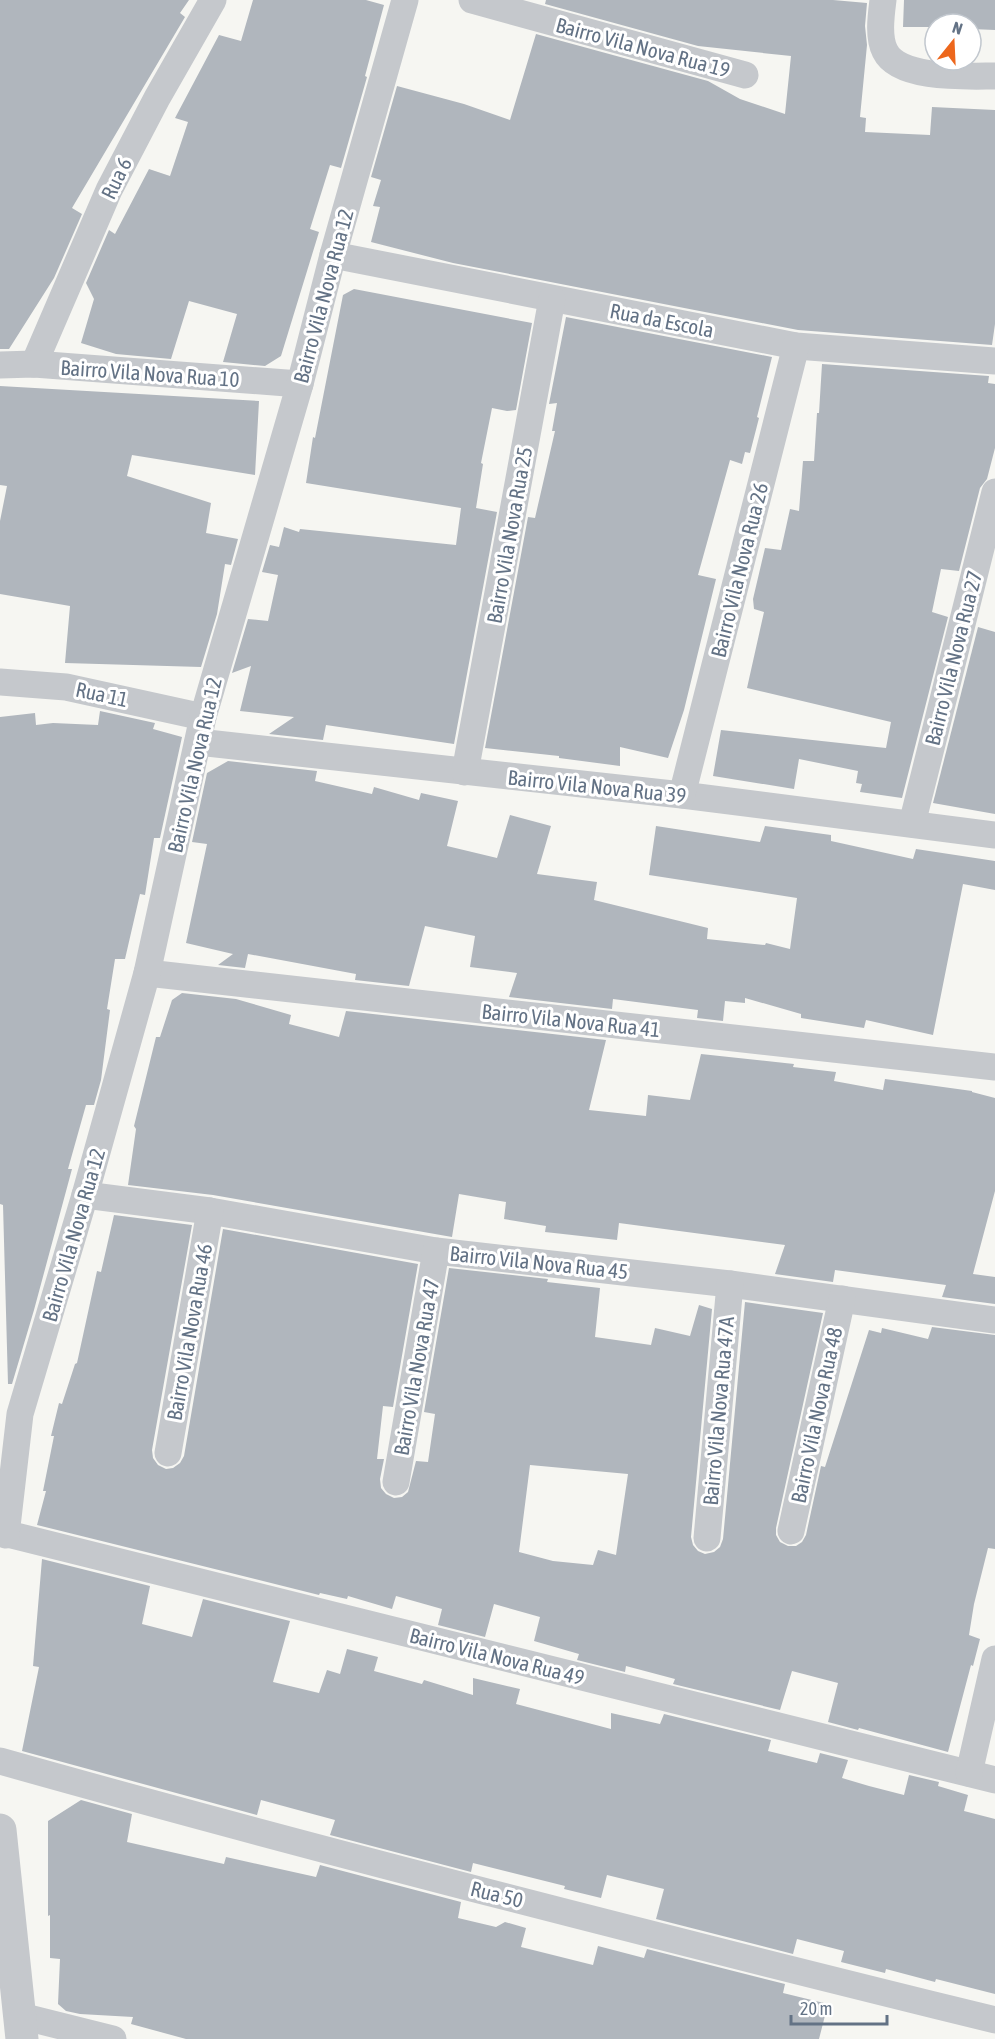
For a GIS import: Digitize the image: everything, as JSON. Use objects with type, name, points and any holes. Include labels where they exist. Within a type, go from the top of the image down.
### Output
[{"type":"street","name":"Rua 6","points":[[34,364],[109,190],[157,98],[213,0]]},
{"type":"street","name":"Bairro Vila Nova Rua 12","points":[[3,1534],[20,1414],[85,1196],[147,973],[201,729],[300,384],[333,255],[405,0]]},
{"type":"street","name":"Bairro Vila Nova Rua 19","points":[[472,0],[745,75]]},
{"type":"street","points":[[883,0],[883,45],[886,54],[894,62],[917,71],[945,75],[995,76]]},
{"type":"street","name":"Rua da Escola","points":[[333,255],[796,346],[995,361]]},
{"type":"street","name":"Bairro Vila Nova Rua 25","points":[[465,772],[552,299]]},
{"type":"street","name":"Bairro Vila Nova Rua 26","points":[[682,795],[796,346]]},
{"type":"street","name":"Bairro Vila Nova Rua 10","points":[[0,365],[34,364],[300,384]]},
{"type":"street","name":"Bairro Vila Nova Rua 27","points":[[912,824],[995,492]]},
{"type":"street","name":"Rua 11","points":[[0,682],[66,687],[201,729]]},
{"type":"street","name":"Bairro Vila Nova Rua 39","points":[[201,729],[465,772],[682,795],[995,835]]},
{"type":"street","name":"Bairro Vila Nova Rua 41","points":[[147,973],[995,1066]]},
{"type":"street","name":"Bairro Vila Nova Rua 45","points":[[85,1196],[210,1211],[436,1251],[730,1284],[995,1320]]},
{"type":"street","name":"Bairro Vila Nova Rua 46","points":[[168,1453],[210,1211]]},
{"type":"street","name":"Bairro Vila Nova Rua 47","points":[[396,1482],[436,1251]]},
{"type":"street","name":"Bairro Vila Nova Rua 47A","points":[[707,1538],[730,1284]]},
{"type":"street","name":"Bairro Vila Nova Rua 48","points":[[791,1531],[842,1299]]},
{"type":"street","name":"Bairro Vila Nova Rua 49","points":[[3,1534],[982,1777]]},
{"type":"street","points":[[982,1777],[995,1659]]},
{"type":"street","name":"Rua 50","points":[[0,1761],[213,1821],[723,1953],[995,2020]]},
{"type":"street","points":[[0,1830],[21,2027],[113,2039]]},
{"type":"building","points":[[0,0],[189,0],[180,13],[185,17],[72,208],[82,214],[54,278],[9,349],[0,349]]},
{"type":"building","points":[[253,0],[366,0],[384,5],[365,76],[367,77],[341,168],[330,165],[310,229],[319,232],[281,356],[265,366],[223,362],[237,314],[189,301],[171,359],[116,354],[81,343],[94,299],[86,283],[109,230],[115,234],[149,169],[170,176],[188,122],[175,118],[219,35],[241,41]]},
{"type":"building","points":[[546,0],[833,0],[867,3],[865,26],[867,45],[860,117],[866,118],[865,132],[930,135],[932,107],[995,110],[995,324],[992,345],[798,330],[453,263],[371,242],[380,207],[373,206],[381,180],[371,177],[397,86],[464,104],[510,120],[536,34],[708,81],[740,99],[785,114],[791,56],[698,46],[545,4]]},
{"type":"building","points":[[904,0],[995,0],[995,30],[983,30],[983,12],[923,12],[923,27],[903,27]]},
{"type":"building","points":[[354,289],[532,323],[516,410],[492,408],[481,463],[483,464],[476,508],[497,512],[454,744],[326,725],[323,740],[269,734],[294,717],[240,711],[251,666],[232,673],[248,619],[268,621],[278,575],[262,572],[270,545],[279,547],[284,527],[299,532],[300,529],[456,545],[461,508],[306,483],[313,437],[315,438],[343,295]]},
{"type":"building","points":[[566,317],[772,357],[750,453],[745,452],[742,464],[730,460],[698,575],[716,579],[684,710],[668,758],[620,747],[620,766],[559,758],[559,756],[485,748],[528,517],[535,518],[555,431],[552,431],[557,403],[549,404]]},
{"type":"building","points":[[822,364],[989,376],[988,383],[995,384],[995,448],[987,479],[980,488],[959,571],[941,569],[932,612],[948,617],[902,798],[860,792],[862,784],[856,783],[858,771],[799,759],[794,789],[713,776],[721,730],[886,748],[891,722],[747,688],[764,612],[754,609],[753,599],[765,548],[781,550],[790,509],[799,511],[803,461],[814,461]]},
{"type":"building","points":[[0,386],[259,401],[255,475],[132,455],[127,476],[211,503],[206,533],[238,539],[231,565],[225,564],[217,614],[201,667],[65,663],[70,606],[0,594],[0,521],[7,486],[0,485]]},
{"type":"building","points":[[978,627],[995,632],[995,814],[933,803]]},
{"type":"building","points":[[100,711],[155,723],[153,729],[182,737],[160,838],[154,838],[145,895],[140,894],[125,959],[115,959],[107,1009],[110,1010],[101,1080],[94,1105],[86,1105],[68,1169],[72,1169],[34,1310],[12,1384],[8,1384],[3,1205],[0,1204],[0,717],[35,713],[36,725],[53,723],[98,725]]},
{"type":"building","points":[[228,761],[317,771],[315,781],[372,794],[374,787],[419,800],[421,793],[458,801],[447,846],[497,858],[510,815],[551,826],[537,874],[597,882],[594,900],[708,928],[707,939],[765,945],[766,943],[790,949],[797,898],[649,875],[656,826],[760,842],[765,826],[831,835],[831,841],[913,859],[916,849],[995,861],[995,890],[963,884],[933,1035],[866,1020],[864,1028],[801,1018],[801,1014],[745,998],[745,1003],[725,1001],[723,1021],[697,1018],[698,1010],[613,999],[612,1009],[509,997],[517,973],[470,967],[475,936],[425,926],[409,986],[355,980],[356,974],[248,954],[245,968],[218,965],[233,954],[186,943],[207,844],[192,842],[207,773]]},
{"type":"building","points":[[182,993],[236,999],[291,1015],[289,1024],[339,1037],[346,1011],[606,1040],[589,1110],[646,1116],[648,1095],[690,1100],[701,1054],[794,1064],[793,1067],[836,1072],[834,1081],[883,1090],[885,1079],[972,1091],[995,1098],[995,1191],[973,1274],[995,1277],[995,1304],[942,1297],[946,1285],[835,1270],[833,1282],[775,1274],[785,1245],[619,1223],[617,1240],[545,1232],[546,1226],[504,1219],[506,1202],[459,1194],[452,1237],[213,1195],[128,1185],[136,1129],[134,1126],[156,1037],[160,1037],[172,1000]]},
{"type":"building","points":[[114,1215],[192,1225],[152,1450],[153,1458],[158,1465],[166,1469],[173,1468],[180,1463],[184,1456],[223,1229],[418,1264],[393,1407],[383,1406],[377,1459],[384,1459],[380,1479],[381,1488],[394,1498],[402,1497],[408,1492],[416,1461],[428,1462],[435,1414],[424,1412],[449,1268],[548,1279],[547,1282],[600,1288],[595,1337],[651,1345],[655,1328],[690,1336],[699,1305],[712,1309],[691,1537],[693,1545],[705,1554],[714,1552],[720,1547],[723,1539],[745,1302],[823,1313],[776,1528],[776,1535],[780,1542],[788,1546],[796,1546],[806,1535],[821,1466],[825,1467],[869,1330],[881,1333],[882,1328],[928,1339],[932,1327],[995,1335],[995,1549],[988,1548],[974,1604],[969,1635],[980,1639],[948,1752],[828,1722],[838,1683],[792,1671],[780,1710],[673,1684],[675,1679],[626,1666],[625,1672],[577,1660],[579,1654],[534,1641],[540,1617],[494,1604],[485,1637],[438,1625],[442,1609],[396,1596],[392,1609],[348,1596],[347,1599],[320,1593],[319,1595],[37,1525],[46,1491],[43,1491],[54,1436],[51,1436],[59,1403],[62,1404],[77,1363],[97,1271],[101,1272]],"holes":[[[530,1465],[628,1474],[616,1555],[598,1550],[593,1565],[553,1561],[519,1552]]]},
{"type":"building","points":[[42,1559],[150,1586],[142,1624],[192,1637],[203,1599],[290,1621],[273,1682],[319,1693],[327,1670],[340,1674],[347,1649],[378,1657],[374,1671],[422,1684],[424,1680],[473,1695],[473,1678],[520,1689],[516,1704],[611,1729],[611,1713],[660,1724],[664,1714],[771,1740],[768,1751],[817,1763],[820,1753],[848,1760],[842,1778],[869,1786],[904,1795],[909,1775],[939,1782],[938,1786],[968,1795],[964,1811],[995,1819],[995,1994],[936,1979],[935,1982],[886,1969],[885,1973],[841,1962],[844,1951],[797,1939],[793,1954],[656,1919],[664,1889],[607,1875],[601,1898],[564,1889],[565,1886],[473,1863],[471,1872],[330,1835],[335,1820],[261,1800],[257,1815],[22,1751],[39,1667],[33,1666]]},
{"type":"building","points":[[81,1800],[132,1814],[127,1842],[224,1864],[226,1857],[316,1877],[320,1865],[461,1902],[458,1918],[496,1927],[505,1922],[526,1928],[521,1947],[593,1965],[598,1946],[644,1958],[647,1949],[785,1984],[783,1993],[828,2004],[819,2039],[186,2039],[131,2024],[133,2017],[66,2011],[58,2004],[60,1959],[50,1958],[48,1821]]}]
